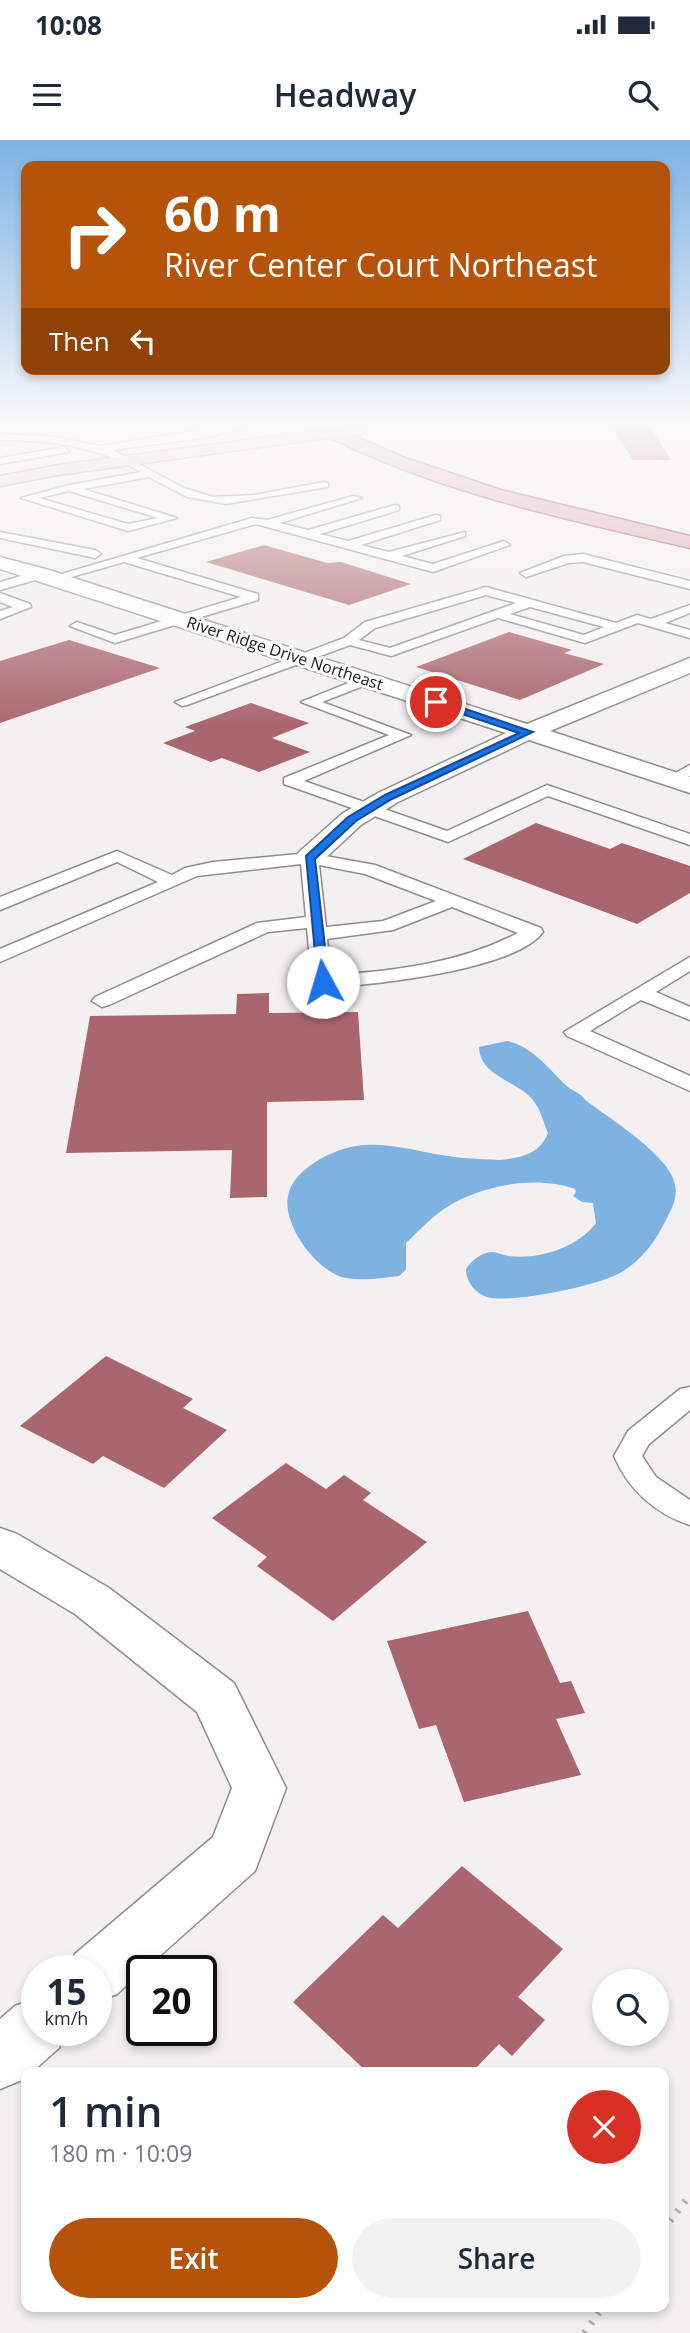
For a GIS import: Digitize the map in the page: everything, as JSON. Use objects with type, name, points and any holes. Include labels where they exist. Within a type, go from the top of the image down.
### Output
[{"type":"main road","points":[[618,523],[690,542]]},
{"type":"main road","points":[[668,523],[690,529]]},
{"type":"street","name":"River Ridge Drive Northeast","points":[[0,564],[48,576],[528,732],[684,778]]},
{"type":"street","points":[[310,858],[352,819],[371,807],[528,732],[685,671]]},
{"type":"street","points":[[0,1546],[92,1601],[216,1698],[259,1788],[235,1853],[112,1960]]},
{"type":"street","points":[[0,2059],[21,2041]]},
{"type":"lane","points":[[112,523],[128,528],[146,523]]},
{"type":"lane","points":[[0,586],[125,558],[244,523]]},
{"type":"lane","points":[[307,534],[343,523]]},
{"type":"lane","points":[[348,545],[419,523]]},
{"type":"lane","points":[[268,524],[433,569],[504,545]]},
{"type":"lane","points":[[390,557],[461,534]]},
{"type":"lane","points":[[0,535],[95,554]]},
{"type":"lane","points":[[77,626],[115,639],[254,597],[125,558]]},
{"type":"lane","points":[[526,573],[568,559],[583,558],[690,585]]},
{"type":"lane","points":[[182,702],[349,641],[370,625],[486,591],[617,627]]},
{"type":"lane","points":[[0,597],[25,607],[0,615]]},
{"type":"lane","points":[[349,641],[391,652],[529,603]]},
{"type":"lane","points":[[652,624],[690,608]]},
{"type":"lane","points":[[497,614],[585,639],[637,620],[690,634]]},
{"type":"lane","points":[[366,680],[307,702],[404,735],[290,781],[344,802],[371,807],[448,837],[547,790],[690,840]]},
{"type":"lane","points":[[0,904],[117,856],[173,882]]},
{"type":"lane","points":[[0,956],[191,872],[213,867],[310,858],[369,869],[534,932],[511,946],[462,964],[409,975],[323,982],[310,858]]},
{"type":"lane","points":[[102,1001],[264,927],[386,926],[452,901]]},
{"type":"lane","points":[[690,963],[574,1032],[690,1084]]},
{"type":"lane","points":[[641,993],[690,1014]]},
{"type":"lane","points":[[690,1396],[638,1438],[628,1456],[634,1474],[646,1487],[690,1514]]},
{"type":"path","points":[[669,2222],[690,2195]]},
{"type":"path","points":[[584,2333],[600,2312]]},
{"type":"water","points":[[507,1041],[533,1053],[568,1087],[646,1146],[667,1167],[675,1183],[675,1199],[653,1243],[634,1263],[607,1279],[533,1296],[499,1299],[487,1297],[472,1286],[466,1274],[466,1269],[477,1258],[492,1252],[520,1257],[544,1254],[579,1239],[596,1223],[593,1203],[582,1202],[573,1196],[575,1189],[543,1183],[510,1184],[461,1199],[431,1219],[406,1243],[406,1270],[399,1276],[353,1279],[323,1267],[295,1231],[287,1204],[289,1192],[298,1176],[324,1157],[351,1147],[372,1145],[499,1160],[528,1154],[540,1146],[548,1133],[537,1106],[520,1089],[493,1073],[481,1057],[479,1047]]},
{"type":"building","points":[[264,545],[327,563],[341,562],[411,584],[349,605],[206,562]]},
{"type":"building","points":[[509,632],[572,650],[564,653],[604,664],[520,700],[416,667]]},
{"type":"building","points":[[69,640],[160,668],[0,723],[0,661]]},
{"type":"building","points":[[251,703],[309,723],[272,738],[310,752],[259,772],[222,758],[211,762],[163,743],[195,731],[185,727]]},
{"type":"building","points":[[536,823],[610,849],[622,843],[690,866],[690,893],[637,924],[463,859]]},
{"type":"building","points":[[269,993],[269,1013],[358,1012],[364,1100],[267,1102],[267,1197],[230,1198],[232,1150],[66,1153],[90,1016],[236,1014],[237,994]]},
{"type":"building","points":[[106,1356],[193,1399],[183,1408],[227,1430],[164,1488],[103,1456],[93,1464],[20,1426]]},
{"type":"building","points":[[286,1463],[326,1489],[344,1475],[371,1493],[363,1500],[427,1542],[333,1621],[257,1566],[267,1557],[212,1518]]},
{"type":"building","points":[[528,1611],[560,1683],[571,1681],[585,1713],[556,1719],[581,1775],[464,1802],[436,1725],[419,1729],[387,1641]]},
{"type":"building","points":[[462,1866],[563,1949],[518,1997],[545,2020],[512,2056],[499,2044],[477,2067],[362,2067],[293,2002],[383,1915],[398,1928]]},
{"type":"route","points":[[323,982],[310,858],[352,819],[388,797],[528,732],[436,702]]}]
